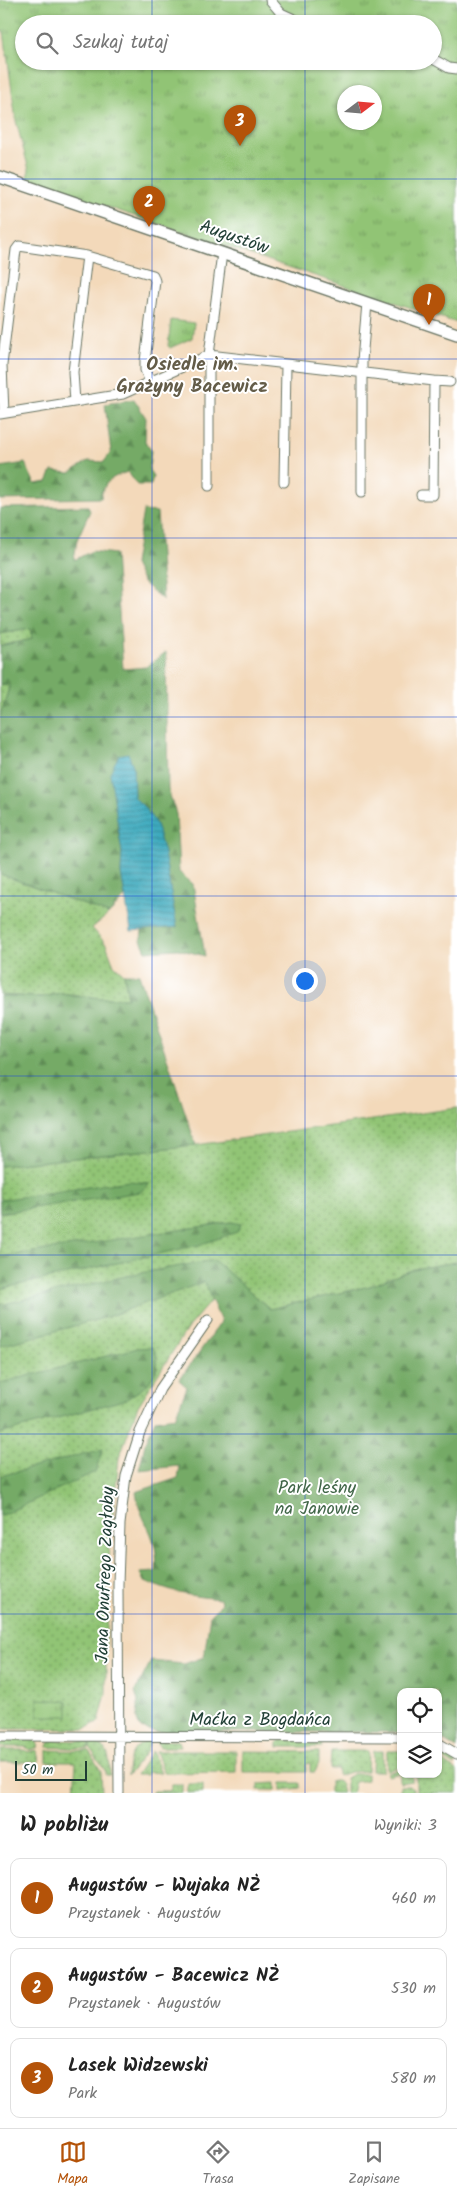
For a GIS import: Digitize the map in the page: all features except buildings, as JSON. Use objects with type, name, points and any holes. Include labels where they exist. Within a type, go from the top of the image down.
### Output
[{"type":"street","points":[[270,0],[283,15]]},
{"type":"street","points":[[442,64],[449,68],[457,69]]},
{"type":"street","name":"Augustów","points":[[0,177],[457,334]]},
{"type":"street","points":[[150,382],[145,361],[154,278],[152,275],[87,256],[19,246],[17,248],[2,366],[2,414],[123,394],[150,382],[209,355],[450,382]]},
{"type":"street","points":[[209,486],[209,355],[222,253]]},
{"type":"street","points":[[75,402],[73,372],[87,256]]},
{"type":"street","points":[[362,492],[362,361],[367,303]]},
{"type":"street","points":[[284,482],[286,365]]},
{"type":"street","points":[[421,495],[433,495],[434,381]]},
{"type":"street","name":"Jana Onufrego Zagłoby","points":[[119,1793],[118,1584],[120,1524],[126,1476],[140,1432],[160,1389],[208,1320]]},
{"type":"street","name":"Maćka z Bogdańca","points":[[0,1736],[397,1737]]},
{"type":"street","points":[[442,1745],[457,1754]]},
{"type":"green space","points":[[0,0],[457,0],[457,323],[26,180],[29,170],[16,121],[4,32],[0,31]]},
{"type":"green space","points":[[171,320],[194,323],[192,338],[170,348],[168,346]]},
{"type":"green space","points":[[134,399],[146,418],[145,442],[151,450],[149,470],[153,476],[151,485],[137,485],[128,472],[106,484],[101,498],[0,500],[0,467],[25,463],[35,484],[47,482],[52,471],[70,473],[88,461],[104,462],[111,452],[105,404]]},
{"type":"green space","points":[[88,506],[90,511],[77,540],[74,560],[92,551],[115,554],[123,669],[146,667],[166,652],[168,789],[176,814],[179,872],[193,884],[205,956],[178,949],[146,951],[141,940],[142,930],[177,927],[164,853],[156,824],[146,809],[134,797],[133,766],[117,823],[122,852],[121,873],[125,897],[109,914],[0,874],[0,717],[10,685],[0,684],[0,646],[32,639],[30,629],[0,634],[0,508]]},
{"type":"green space","points":[[143,511],[157,512],[163,600],[143,583],[134,564]]},
{"type":"green space","points":[[30,629],[32,639],[0,646],[0,634]]},
{"type":"green space","points":[[0,684],[10,684],[0,717]]},
{"type":"green space","points":[[0,874],[109,914],[92,928],[106,944],[114,965],[124,974],[128,998],[100,998],[60,993],[42,997],[0,995]]},
{"type":"green space","points":[[124,974],[139,974],[196,1145],[0,1166],[0,996],[42,997],[60,993],[100,998],[128,998]]},
{"type":"green space","points":[[457,1108],[457,1262],[414,1269],[370,1286],[270,1309],[214,1261],[219,1291],[189,1326],[138,1406],[119,1458],[108,1559],[101,1569],[102,1586],[110,1593],[106,1642],[106,1694],[99,1721],[85,1729],[0,1729],[0,1166],[196,1145]],"holes":[[[231,1222],[241,1225],[211,1239],[209,1225]]]},
{"type":"green space","points":[[129,1181],[150,1183],[140,1192],[0,1213],[0,1200]]},
{"type":"green space","points":[[231,1222],[241,1224],[237,1232],[199,1245],[0,1289],[0,1257]]},
{"type":"green space","name":"Park leśny na Janowie","points":[[214,1260],[270,1309],[370,1286],[414,1269],[457,1262],[457,1749],[442,1740],[442,1688],[397,1688],[397,1732],[155,1732],[141,1728],[137,1718],[138,1702],[135,1692],[151,1661],[184,1664],[204,1657],[210,1615],[221,1604],[220,1599],[180,1593],[143,1580],[140,1573],[156,1572],[156,1559],[155,1548],[141,1513],[136,1492],[178,1478],[180,1466],[139,1470],[145,1444],[155,1420],[175,1417],[187,1387],[179,1380],[221,1322],[204,1282],[107,1317],[0,1346],[0,1305],[135,1274]]},
{"type":"green space","points":[[153,1347],[157,1356],[156,1372],[147,1385],[127,1399],[0,1434],[0,1383],[138,1348]]},
{"type":"green space","points":[[103,1449],[95,1472],[0,1516],[0,1476]]},
{"type":"green space","points":[[38,1699],[68,1701],[68,1716],[38,1716]]},
{"type":"green space","points":[[0,1739],[36,1740],[39,1747],[29,1750],[26,1747],[0,1747]]},
{"type":"green space","points":[[51,1740],[90,1741],[89,1749],[47,1747]]},
{"type":"green space","points":[[150,1740],[147,1751],[128,1775],[132,1753],[139,1745]]},
{"type":"green space","points":[[155,1740],[179,1741],[181,1747],[160,1747]]},
{"type":"green space","points":[[280,1740],[320,1740],[322,1747],[278,1747]]},
{"type":"green space","points":[[91,1741],[105,1749],[109,1758],[110,1775],[106,1775],[106,1772],[90,1748]]},
{"type":"green space","points":[[0,1750],[25,1750],[28,1752],[37,1750],[39,1762],[0,1762]]},
{"type":"green space","points":[[47,1750],[89,1751],[101,1771],[102,1793],[74,1793],[76,1762],[47,1762]]},
{"type":"green space","points":[[442,1750],[457,1759],[455,1766],[442,1758]]},
{"type":"green space","points":[[152,1751],[161,1773],[148,1772],[147,1775],[136,1775]]},
{"type":"green space","points":[[156,1751],[236,1751],[236,1772],[164,1773]]},
{"type":"green space","points":[[243,1751],[319,1752],[319,1763],[315,1772],[310,1772],[310,1763],[306,1764],[306,1772],[243,1772]]},
{"type":"green space","points":[[331,1751],[368,1751],[367,1771],[350,1772],[338,1776],[338,1769],[330,1769]]},
{"type":"green space","points":[[373,1751],[383,1751],[383,1771],[372,1771]]},
{"type":"green space","points":[[387,1751],[397,1751],[397,1767],[387,1771]]},
{"type":"green space","points":[[442,1761],[457,1771],[457,1793],[416,1793],[416,1778],[442,1778]]},
{"type":"green space","points":[[397,1770],[397,1774],[388,1776],[387,1773]]},
{"type":"green space","points":[[353,1774],[367,1774],[367,1780],[355,1782],[352,1793],[346,1793],[346,1778]]},
{"type":"green space","points":[[400,1778],[412,1778],[412,1781],[400,1783]]},
{"type":"green space","points":[[330,1781],[337,1781],[341,1784],[343,1793],[330,1793]]},
{"type":"green space","points":[[276,1783],[276,1790],[258,1790],[258,1784]]},
{"type":"green space","points":[[282,1783],[300,1783],[300,1788],[282,1790]]},
{"type":"green space","points":[[172,1784],[182,1784],[182,1793],[151,1793],[153,1791],[170,1791]]},
{"type":"green space","points":[[188,1784],[203,1784],[203,1792],[188,1793]]},
{"type":"green space","points":[[400,1786],[413,1788],[413,1793],[378,1793],[400,1792]]},
{"type":"water","points":[[128,753],[133,766],[134,797],[146,809],[156,824],[164,853],[177,927],[131,931],[121,873],[122,852],[110,773],[119,755]]},
{"type":"place","name":"Lasek Widzewski","points":[[240,146]]},
{"type":"place","name":"Augustów - Bacewicz NŻ","points":[[149,227]]},
{"type":"place","name":"Augustów - Wujaka NŻ","points":[[429,325]]},
{"type":"district","name":"Osiedle im. Grażyny Bacewicz","points":[[192,376]]}]
